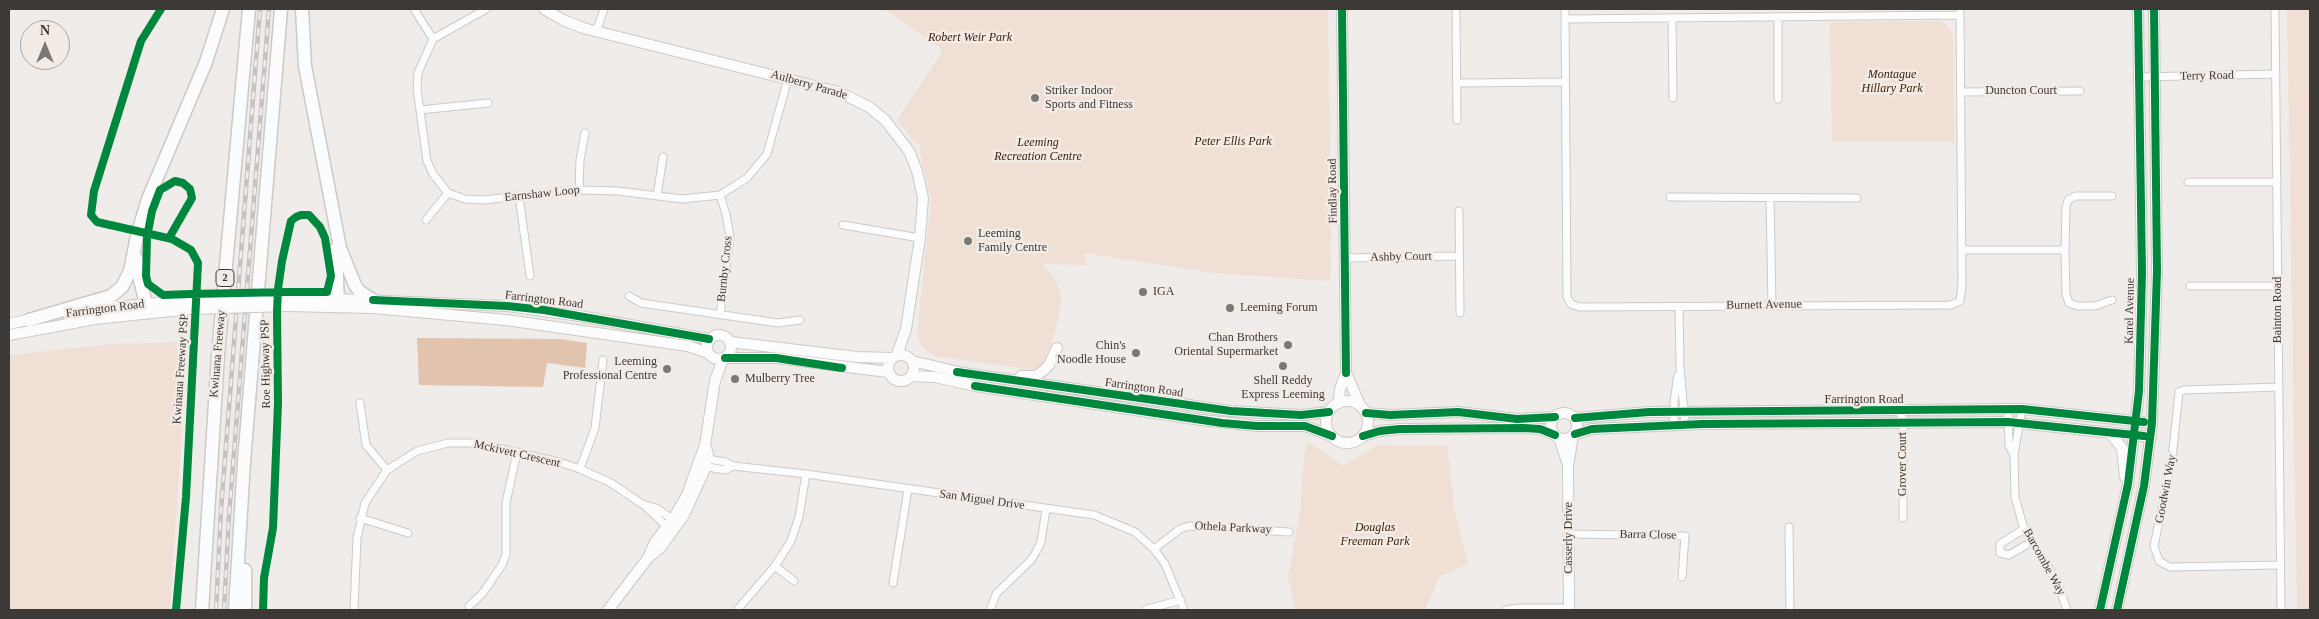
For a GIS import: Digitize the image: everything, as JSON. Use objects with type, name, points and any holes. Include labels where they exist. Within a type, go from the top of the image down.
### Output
[{"type":"highway","points":[[29,320],[111,296],[122,287],[130,271],[137,236],[151,191],[206,62],[223,9]]},
{"type":"highway","name":"Kwinana Freeway","points":[[201,610],[218,355],[249,9]]},
{"type":"highway","points":[[235,610],[244,462],[281,9]]},
{"type":"highway","points":[[302,9],[305,66],[334,207],[340,248],[347,268],[360,292],[373,300]]},
{"type":"highway","points":[[334,207],[338,302]]},
{"type":"highway","points":[[137,236],[138,272],[147,308]]},
{"type":"highway","points":[[244,462],[245,610]]},
{"type":"main road","name":"Aulberry Parade","points":[[544,9],[563,20],[596,32],[788,79],[850,97],[878,112],[892,127],[909,151],[921,186],[923,211],[906,329],[894,357]]},
{"type":"main road","name":"Findlay Road","points":[[1339,403],[1340,390],[1346,373],[1342,9]]},
{"type":"main road","name":"Karel Avenue","points":[[2100,610],[2128,484],[2136,421],[2142,323],[2138,9]]},
{"type":"main road","points":[[2117,610],[2138,519],[2152,423],[2157,271],[2154,9]]},
{"type":"main road","name":"Farrington Road","points":[[9,324],[102,308],[147,308],[190,304],[287,301],[338,302],[373,300],[535,309],[709,339]]},
{"type":"main road","name":"Farrington Road","points":[[338,302],[506,320],[688,346],[710,355]]},
{"type":"main road","name":"Farrington Road","points":[[9,335],[147,308]]},
{"type":"main road","name":"Aulberry Parade","points":[[906,329],[911,359]]},
{"type":"main road","points":[[710,355],[724,358],[776,358],[888,372],[896,380],[904,380],[911,376],[914,368],[911,359],[904,355],[894,357],[858,357],[730,342],[721,335],[709,339],[706,346],[716,381]]},
{"type":"main road","points":[[608,610],[648,558],[661,547],[673,525],[692,501],[702,462],[716,381],[724,358],[731,349],[730,342]]},
{"type":"main road","points":[[963,373],[976,370],[1027,377],[1036,376],[1049,365],[1057,348]]},
{"type":"main road","points":[[888,372],[888,365],[894,357]]},
{"type":"main road","name":"Farrington Road","points":[[911,359],[963,373],[1231,412],[1301,415],[1328,412]]},
{"type":"main road","name":"Findlay Road","points":[[1346,373],[1364,410]]},
{"type":"main road","name":"Farrington Road","points":[[911,376],[936,377],[975,386],[1201,420],[1258,426],[1305,426],[1332,436]]},
{"type":"main road","points":[[1351,402],[1364,410],[1390,415],[1458,412],[1518,419],[1555,417],[1565,412],[1575,418],[1578,426],[1574,435],[1567,439],[1540,429],[1524,428],[1400,429],[1380,431],[1363,436],[1357,441],[1344,443],[1332,436],[1326,425],[1328,412],[1339,403],[1351,402]]},
{"type":"main road","name":"Farrington Road","points":[[1575,418],[1626,413],[2022,409],[2152,423]]},
{"type":"main road","points":[[1363,436],[1368,425],[1364,410]]},
{"type":"main road","points":[[1555,417],[1551,424],[1557,436]]},
{"type":"main road","name":"Farrington Road","points":[[1574,435],[1592,430],[1674,425],[2019,422],[2151,437]]},
{"type":"main road","points":[[2109,432],[2122,448],[2123,473],[2128,484]]},
{"type":"main road","name":"Casserly Drive","points":[[1569,609],[1570,534],[1568,466],[1574,435]]},
{"type":"main road","name":"Casserly Drive","points":[[1557,436],[1568,466]]},
{"type":"street","points":[[414,9],[433,39]]},
{"type":"street","points":[[426,220],[448,192],[433,174],[427,161],[420,110],[418,72],[433,39],[486,9]]},
{"type":"street","points":[[596,32],[604,9]]},
{"type":"street","name":"Burnett Avenue","points":[[1565,9],[1564,82],[1568,300],[1579,307],[1954,304],[1960,301],[1962,297],[1962,250],[1959,12]]},
{"type":"street","name":"Bainton Road","points":[[2275,9],[2281,610]]},
{"type":"street","points":[[1565,19],[1778,17],[1959,12]]},
{"type":"street","points":[[1456,13],[1457,120]]},
{"type":"street","points":[[1778,17],[1778,99]]},
{"type":"street","points":[[1672,18],[1673,98]]},
{"type":"street","name":"Terry Road","points":[[2139,77],[2276,74]]},
{"type":"street","name":"Earnshaw Loop","points":[[448,192],[465,199],[483,200],[579,190],[695,200],[720,195],[747,178],[767,154],[788,79]]},
{"type":"street","points":[[1458,83],[1564,82]]},
{"type":"street","name":"Duncton Court","points":[[1961,92],[2080,91]]},
{"type":"street","points":[[420,110],[488,103]]},
{"type":"street","points":[[579,190],[580,160],[585,133]]},
{"type":"street","points":[[657,196],[663,158]]},
{"type":"street","points":[[2188,182],[2277,182]]},
{"type":"street","name":"Burnby Cross","points":[[720,195],[730,237],[720,314]]},
{"type":"street","points":[[519,196],[530,276]]},
{"type":"street","points":[[2112,196],[2076,196],[2068,200],[2066,207],[2065,250],[2066,295],[2069,302],[2077,306],[2095,306],[2112,300]]},
{"type":"street","points":[[1670,197],[1857,198]]},
{"type":"street","points":[[1770,198],[1772,305]]},
{"type":"street","points":[[1458,211],[1460,313]]},
{"type":"street","points":[[843,225],[920,238]]},
{"type":"street","points":[[1962,250],[2065,250]]},
{"type":"street","name":"Ashby Court","points":[[1345,258],[1458,256]]},
{"type":"street","points":[[2190,286],[2278,286]]},
{"type":"street","name":"Burnby Cross","points":[[629,296],[641,303],[778,323],[800,320]]},
{"type":"street","points":[[1674,425],[1679,412],[1679,307]]},
{"type":"street","points":[[580,469],[595,428],[604,360]]},
{"type":"street","name":"Goodwin Way","points":[[2279,387],[2184,390],[2179,392],[2172,459],[2154,546],[2159,561],[2170,567],[2280,565]]},
{"type":"street","points":[[360,403],[366,446],[387,470]]},
{"type":"street","name":"Barcombe Way","points":[[2022,409],[2014,455],[2015,497],[2024,529],[2057,581],[2067,610]]},
{"type":"street","name":"Barcombe Way","points":[[2008,410],[2009,446],[2014,455]]},
{"type":"street","name":"Grover Court","points":[[1898,411],[1903,423],[1903,518]]},
{"type":"street","points":[[1679,412],[1685,425]]},
{"type":"street","name":"Mckivett Crescent","points":[[354,610],[357,538],[360,518],[368,497],[387,470],[417,451],[448,443],[476,443],[580,469],[611,483],[673,525]]},
{"type":"street","points":[[470,606],[482,594],[506,556],[506,503],[517,452]]},
{"type":"street","name":"San Miguel Drive","points":[[702,462],[726,462],[733,466],[806,474],[1094,516],[1135,532],[1154,549],[1165,564],[1184,610]]},
{"type":"street","points":[[737,610],[783,556],[796,529],[806,474]]},
{"type":"street","points":[[893,583],[908,489]]},
{"type":"street","points":[[990,610],[996,594],[1032,560],[1041,542],[1046,509]]},
{"type":"street","points":[[360,518],[408,533]]},
{"type":"street","name":"Othela Parkway","points":[[1154,549],[1180,529],[1189,526],[1289,532]]},
{"type":"street","points":[[1789,527],[1790,610]]},
{"type":"street","points":[[2024,529],[2000,544],[2000,553],[2009,555],[2033,541]]},
{"type":"street","name":"Barra Close","points":[[1570,534],[1685,536],[1682,577]]},
{"type":"street","points":[[775,566],[794,581]]},
{"type":"street","points":[[1144,610],[1181,600]]},
{"type":"street","points":[[1506,610],[1518,608],[1569,609]]},
{"type":"green space","points":[[884,9],[1328,9],[1330,281],[1213,273],[1085,253],[1087,265],[1042,264],[1056,280],[1061,297],[1058,320],[1047,363],[1036,370],[934,356],[922,347],[917,334],[931,200],[920,152],[921,145],[914,142],[897,120],[943,50]]},
{"type":"green space","points":[[2287,9],[2310,9],[2310,610],[2297,610]]},
{"type":"green space","name":"Montague Hillary Park","points":[[1939,21],[1948,26],[1953,34],[1954,142],[1832,142],[1830,22]]},
{"type":"green space","points":[[188,342],[170,610],[9,610],[9,355],[113,344]]},
{"type":"green space","name":"Douglas Freeman Park","points":[[1308,442],[1343,466],[1378,445],[1447,446],[1455,511],[1468,564],[1440,576],[1425,610],[1296,610],[1288,578],[1300,512],[1304,455]]},
{"type":"shaded area","points":[[417,338],[560,339],[587,343],[585,368],[547,363],[543,387],[419,385]]},
{"type":"railway","points":[[216,610],[221,510],[260,9]]},
{"type":"railway","points":[[224,610],[229,516],[269,9]]},
{"type":"cycle path","name":"Kwinana Freeway PSP","points":[[161,9],[141,41],[94,191],[91,215],[97,222],[172,239],[191,250],[198,263],[186,497],[176,610]]},
{"type":"cycle path","points":[[1342,9],[1346,373]]},
{"type":"cycle path","points":[[2100,610],[2128,484],[2139,391],[2142,272],[2138,9]]},
{"type":"cycle path","points":[[2117,610],[2144,486],[2152,423],[2157,271],[2154,9]]},
{"type":"cycle path","name":"Roe Highway PSP","points":[[169,238],[192,198],[190,189],[183,183],[175,181],[160,190],[152,211],[147,237],[146,276],[148,284],[163,295],[191,294],[287,292],[327,292],[331,276],[325,238],[320,227],[309,215],[296,217],[291,221],[282,261],[278,289],[277,312],[278,403],[273,528],[264,578],[263,610]]},
{"type":"cycle path","points":[[373,300],[507,306],[544,310],[709,339]]},
{"type":"cycle path","points":[[725,358],[776,358],[842,368]]},
{"type":"cycle path","points":[[957,372],[1231,411],[1301,415],[1329,412]]},
{"type":"cycle path","points":[[975,386],[1222,423],[1257,426],[1305,426],[1332,436]]},
{"type":"cycle path","points":[[1575,418],[1649,412],[2022,409],[2144,422]]},
{"type":"cycle path","points":[[1366,413],[1390,415],[1458,412],[1517,419],[1555,417]]},
{"type":"cycle path","points":[[1575,434],[1592,429],[1702,424],[2008,422],[2144,436]]},
{"type":"cycle path","points":[[1363,436],[1380,431],[1400,429],[1524,428],[1540,429],[1555,435]]},
{"type":"place","name":"Striker Indoor Sports and Fitness","points":[[1035,98]]},
{"type":"place","name":"Leeming Family Centre","points":[[968,241]]},
{"type":"place","name":"IGA","points":[[1143,292]]},
{"type":"place","name":"Leeming Forum","points":[[1230,308]]},
{"type":"place","name":"Chan Brothers Oriental Supermarket","points":[[1288,345]]},
{"type":"place","name":"Chin's Noodle House","points":[[1136,353]]},
{"type":"place","name":"Shell Reddy Express Leeming","points":[[1283,366]]},
{"type":"place","name":"Leeming Professional Centre","points":[[667,369]]},
{"type":"place","name":"Mulberry Tree","points":[[735,379]]},
{"type":"park label","name":"Robert Weir Park","points":[[970,38]]},
{"type":"park label","name":"Peter Ellis Park","points":[[1233,142]]},
{"type":"park label","name":"Leeming Recreation Centre","points":[[1038,150]]}]
